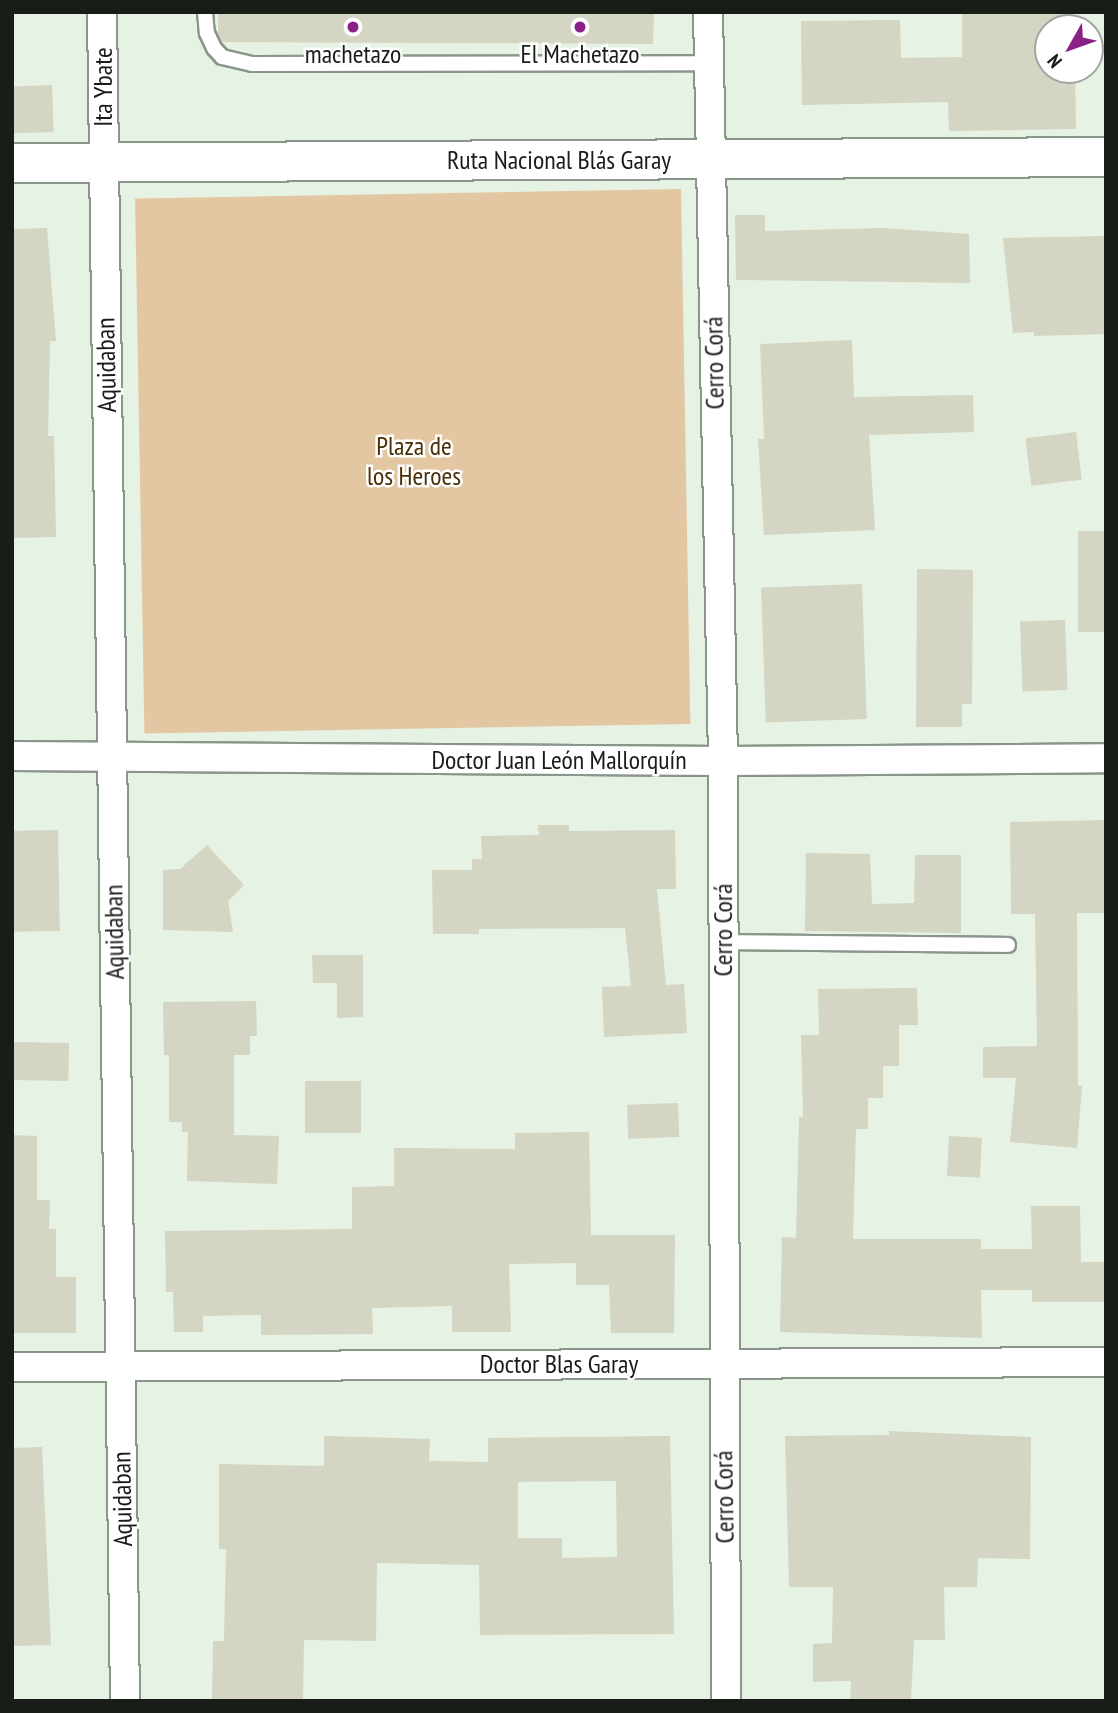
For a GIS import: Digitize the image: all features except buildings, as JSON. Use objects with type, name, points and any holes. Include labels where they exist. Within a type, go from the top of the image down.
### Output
[{"type":"highway","name":"Ruta Nacional Blás Garay","points":[[12,163],[1106,157]]},
{"type":"street","name":"Ita Ybate","points":[[102,12],[103,163]]},
{"type":"street","name":"Cerro Corá","points":[[708,12],[723,761],[726,1701]]},
{"type":"street","name":"Aquidaban","points":[[103,163],[125,1701]]},
{"type":"street","name":"Doctor Juan León Mallorquín","points":[[12,756],[723,761],[1106,758]]},
{"type":"street","name":"Doctor Blas Garay","points":[[12,1367],[1106,1362]]},
{"type":"lane","points":[[205,12],[207,33],[214,48],[222,57],[251,64],[709,63]]},
{"type":"lane","points":[[723,942],[1008,945]]},
{"type":"green space","name":"Plaza de los Heroes","points":[[681,189],[690,724],[144,733],[135,199]]},
{"type":"place","name":"machetazo","points":[[353,27]]},
{"type":"place","name":"El Machetazo","points":[[580,27]]}]
